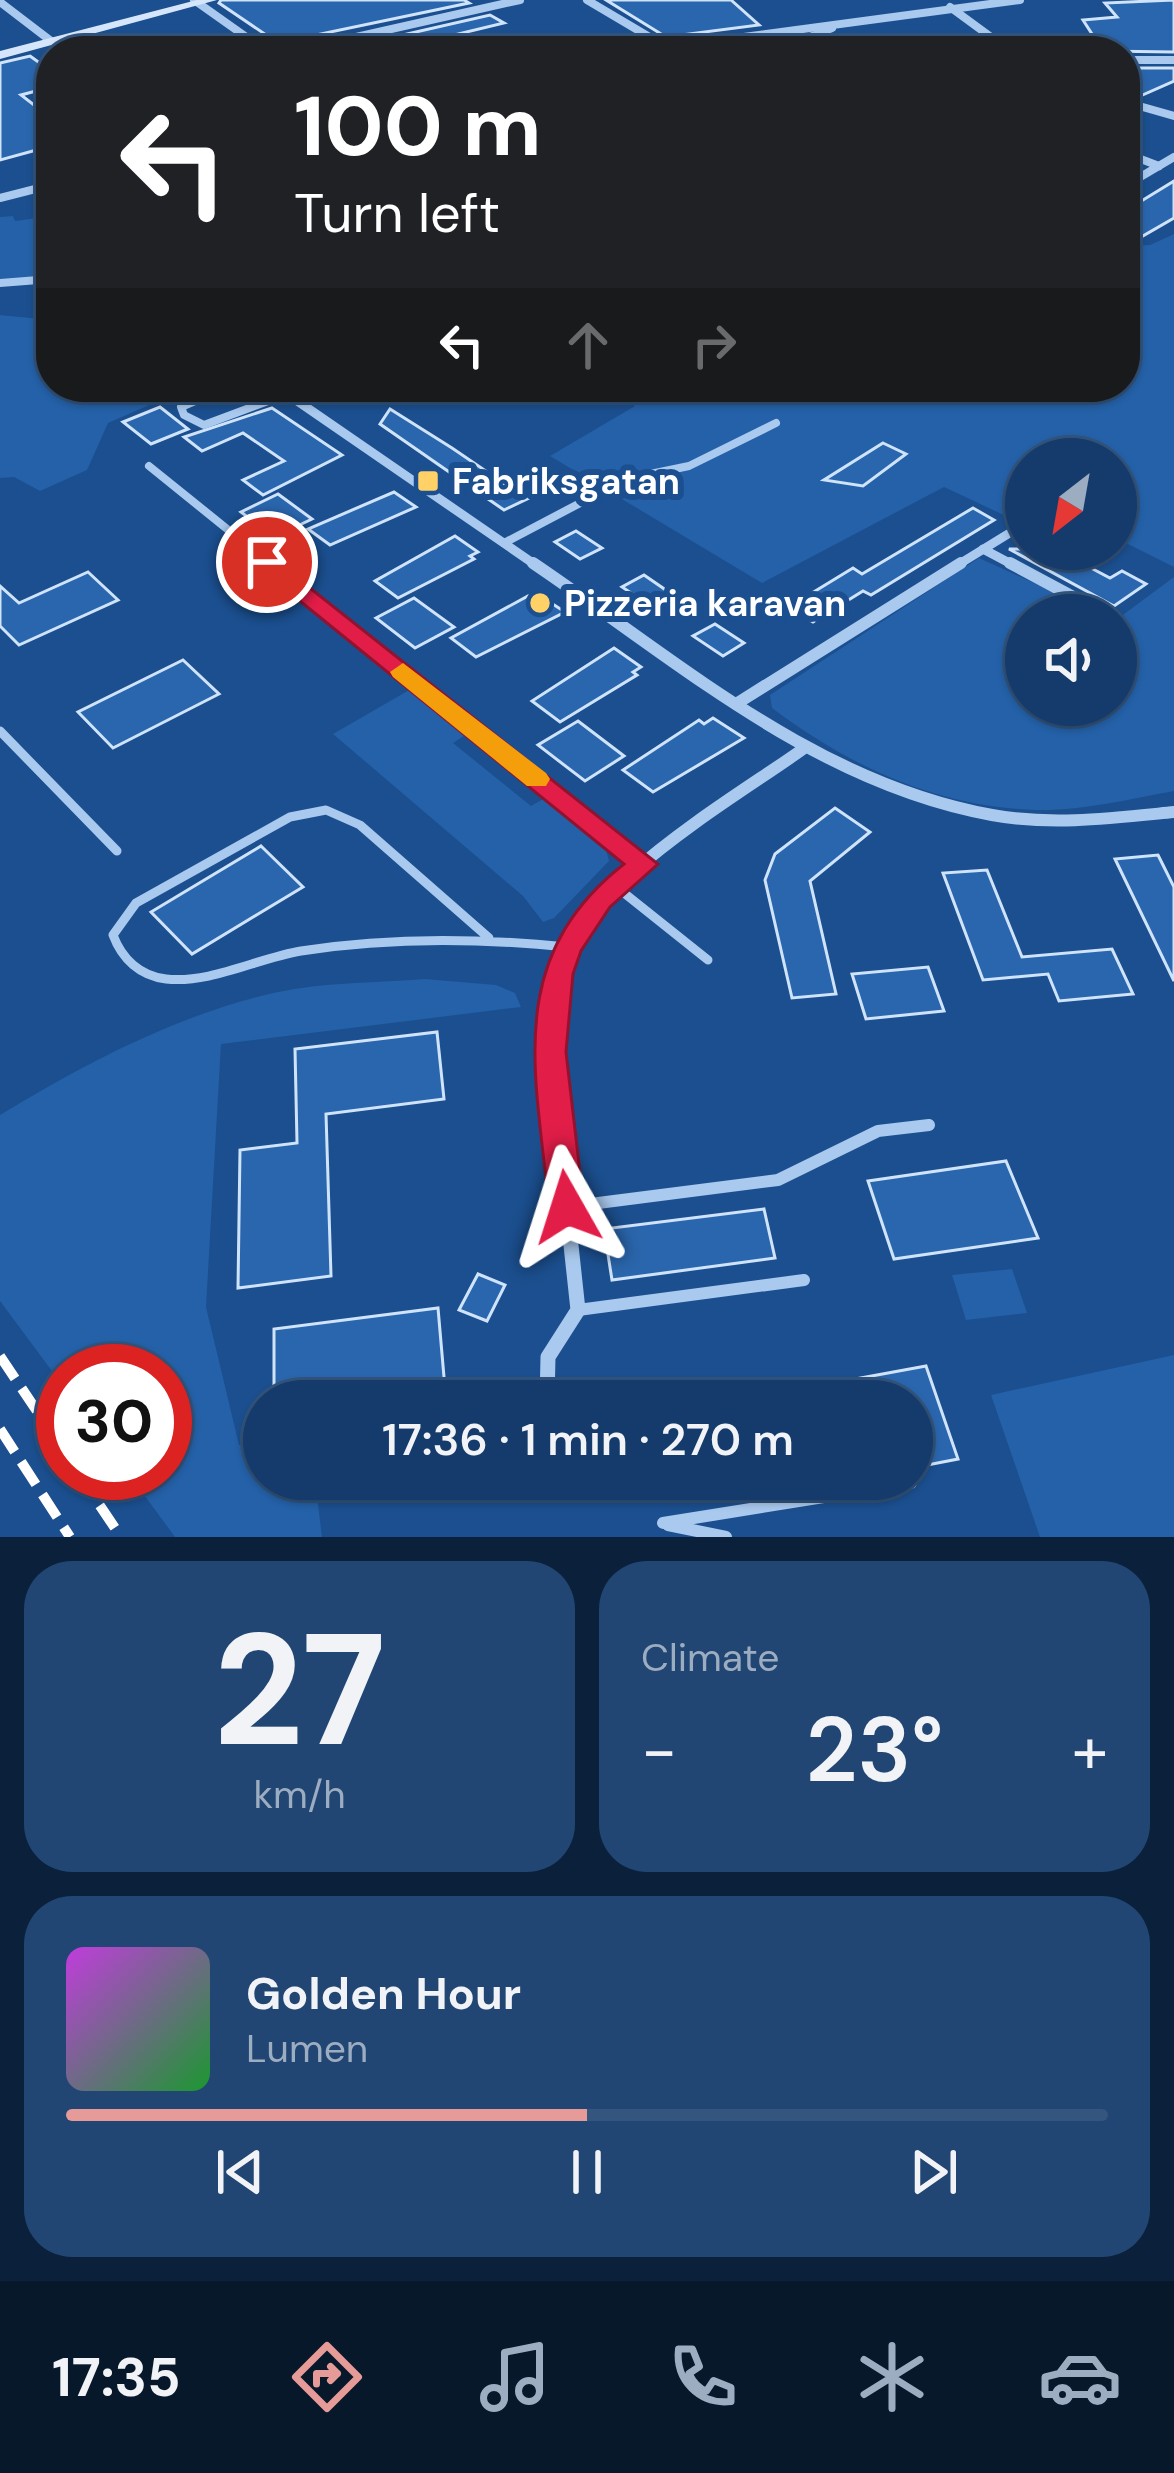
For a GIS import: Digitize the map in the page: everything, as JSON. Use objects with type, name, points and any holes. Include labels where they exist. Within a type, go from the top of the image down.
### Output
[{"type":"main road","points":[[70,36],[201,1]]},
{"type":"main road","points":[[0,55],[36,45]]},
{"type":"street","points":[[360,36],[520,0]]},
{"type":"street","points":[[587,0],[648,36]]},
{"type":"street","points":[[939,0],[989,36]]},
{"type":"street","points":[[730,36],[1020,0]]},
{"type":"street","points":[[201,1],[246,36]]},
{"type":"street","points":[[0,2],[44,36]]},
{"type":"street","points":[[812,36],[850,20]]},
{"type":"street","points":[[1140,60],[1174,60]]},
{"type":"street","points":[[1140,106],[1174,116]]},
{"type":"street","points":[[1140,177],[1174,157]]},
{"type":"street","points":[[1140,159],[1159,166]]},
{"type":"street","points":[[0,184],[13,194]]},
{"type":"street","points":[[0,198],[36,189]]},
{"type":"street","points":[[299,402],[802,749],[865,782],[920,800],[1018,820],[1134,819],[1174,812]]},
{"type":"street","points":[[736,704],[1005,536]]},
{"type":"street","points":[[983,550],[1067,594]]},
{"type":"street","points":[[547,1380],[548,1357],[578,1310],[550,1052],[557,974],[567,947],[614,885],[802,749]]},
{"type":"lane","points":[[0,283],[36,280]]},
{"type":"lane","points":[[193,402],[181,407],[184,415],[204,425],[255,402]]},
{"type":"lane","points":[[504,543],[626,479],[688,466],[776,422]]},
{"type":"lane","points":[[148,466],[643,864]]},
{"type":"lane","points":[[0,731],[117,851]]},
{"type":"lane","points":[[489,938],[338,809],[316,808],[136,903],[113,935],[118,952],[132,967],[160,978],[190,980],[262,958],[351,946],[489,938],[567,947]]},
{"type":"lane","points":[[614,885],[708,960]]},
{"type":"lane","points":[[567,1207],[778,1180],[878,1131],[929,1125]]},
{"type":"lane","points":[[578,1310],[804,1280]]},
{"type":"lane","points":[[726,1537],[663,1523],[809,1500]]},
{"type":"shaded area","points":[[0,217],[36,218],[36,280],[0,283]]},
{"type":"shaded area","points":[[1174,234],[1174,567],[1137,548],[1137,438],[1005,438],[1005,516],[944,487],[762,583],[550,456],[635,406],[628,402],[1140,402],[1140,245]]},
{"type":"shaded area","points":[[0,315],[36,319],[36,402],[156,402],[108,423],[87,470],[40,491],[14,477],[0,478]]},
{"type":"shaded area","points":[[979,558],[1058,594],[1005,594],[1005,726],[1137,726],[1137,604],[1174,577],[1174,791],[1053,810],[964,801],[863,765],[772,708],[770,695]]},
{"type":"shaded area","points":[[411,689],[467,734],[453,743],[531,806],[543,799],[605,846],[609,861],[554,918],[543,922],[523,896],[333,734]]},
{"type":"shaded area","points":[[425,979],[496,985],[515,993],[521,1007],[221,1044],[206,1307],[239,1445],[243,1445],[243,1500],[318,1500],[322,1537],[175,1537],[148,1500],[192,1500],[192,1344],[36,1344],[36,1350],[0,1301],[0,1115],[169,1027],[241,1001],[314,986]]},
{"type":"shaded area","points":[[1012,1269],[1027,1313],[966,1320],[952,1275]]},
{"type":"shaded area","points":[[1174,1355],[1174,1537],[1040,1537],[991,1395]]},
{"type":"building","points":[[606,0],[731,0],[759,25],[674,36],[664,36]]},
{"type":"building","points":[[1174,0],[1174,52],[1140,52],[1140,36],[1093,36],[1083,20],[1117,17],[1105,3]]},
{"type":"building","points":[[219,3],[469,3],[311,36],[268,36]]},
{"type":"building","points":[[490,15],[504,23],[450,36],[398,36]]},
{"type":"building","points":[[30,56],[36,60],[36,91],[21,95],[36,106],[36,150],[0,160],[0,63]]},
{"type":"building","points":[[1140,68],[1174,68],[1174,81],[1140,96]]},
{"type":"building","points":[[1174,181],[1174,218],[1141,237],[1140,202]]},
{"type":"building","points":[[160,407],[188,429],[151,444],[123,422]]},
{"type":"building","points":[[272,408],[342,455],[263,495],[243,480],[284,461],[243,433],[202,451],[184,437]]},
{"type":"building","points":[[390,409],[527,499],[504,510],[380,424]]},
{"type":"building","points":[[883,443],[906,454],[863,486],[824,480]]},
{"type":"building","points":[[394,492],[416,507],[330,545],[308,529]]},
{"type":"building","points":[[278,494],[312,519],[274,537],[241,512]]},
{"type":"building","points":[[973,508],[994,520],[871,595],[863,591],[813,622],[789,607],[853,568],[862,574]]},
{"type":"building","points":[[576,531],[602,548],[580,559],[555,542]]},
{"type":"building","points":[[455,536],[478,552],[470,556],[474,559],[398,598],[375,581]]},
{"type":"building","points":[[1048,570],[1095,570],[1110,578],[1122,571],[1146,584],[1131,594],[1092,594]]},
{"type":"building","points":[[88,572],[118,600],[19,645],[0,626],[0,586],[19,603]]},
{"type":"building","points":[[644,575],[673,595],[652,607],[622,587]]},
{"type":"building","points":[[539,595],[565,612],[476,657],[451,638],[528,596]]},
{"type":"building","points":[[414,598],[454,627],[415,648],[376,618]]},
{"type":"building","points":[[715,624],[744,643],[723,656],[693,636]]},
{"type":"building","points":[[614,648],[641,667],[633,672],[637,675],[560,722],[532,701]]},
{"type":"building","points":[[183,660],[219,694],[113,748],[78,712]]},
{"type":"building","points":[[713,718],[744,738],[653,792],[623,770],[699,720],[704,724]]},
{"type":"building","points":[[578,721],[624,756],[585,781],[538,745]]},
{"type":"building","points":[[835,808],[870,832],[810,881],[836,994],[792,998],[765,880],[775,854]]},
{"type":"building","points":[[261,846],[303,887],[192,954],[151,912]]},
{"type":"building","points":[[1158,855],[1174,887],[1174,981],[1115,859]]},
{"type":"building","points":[[987,870],[1022,957],[1112,949],[1133,994],[1059,1001],[1048,974],[983,980],[943,873]]},
{"type":"building","points":[[928,967],[944,1011],[866,1019],[852,974]]},
{"type":"building","points":[[437,1032],[444,1099],[326,1114],[331,1276],[238,1288],[240,1150],[297,1143],[295,1049]]},
{"type":"building","points":[[1006,1161],[1038,1238],[894,1259],[868,1181]]},
{"type":"building","points":[[764,1209],[775,1258],[612,1280],[604,1229]]},
{"type":"building","points":[[478,1274],[505,1285],[487,1321],[459,1310]]},
{"type":"building","points":[[438,1308],[444,1380],[274,1380],[274,1329]]},
{"type":"building","points":[[926,1366],[931,1380],[850,1380]]},
{"type":"building","points":[[933,1386],[958,1459],[933,1464]]},
{"type":"railway","points":[[0,1356],[36,1410]]},
{"type":"railway","points":[[0,1429],[70,1537]]},
{"type":"railway","points":[[96,1500],[121,1537]]},
{"type":"slow traffic","points":[[403,672],[537,779]]},
{"type":"place","name":"Fabriksgatan","points":[[428,481]]},
{"type":"place","name":"Pizzeria karavan","points":[[540,603]]},
{"type":"route","points":[[267,562],[643,864],[600,899],[567,947],[557,974],[550,1052],[567,1207]]}]
